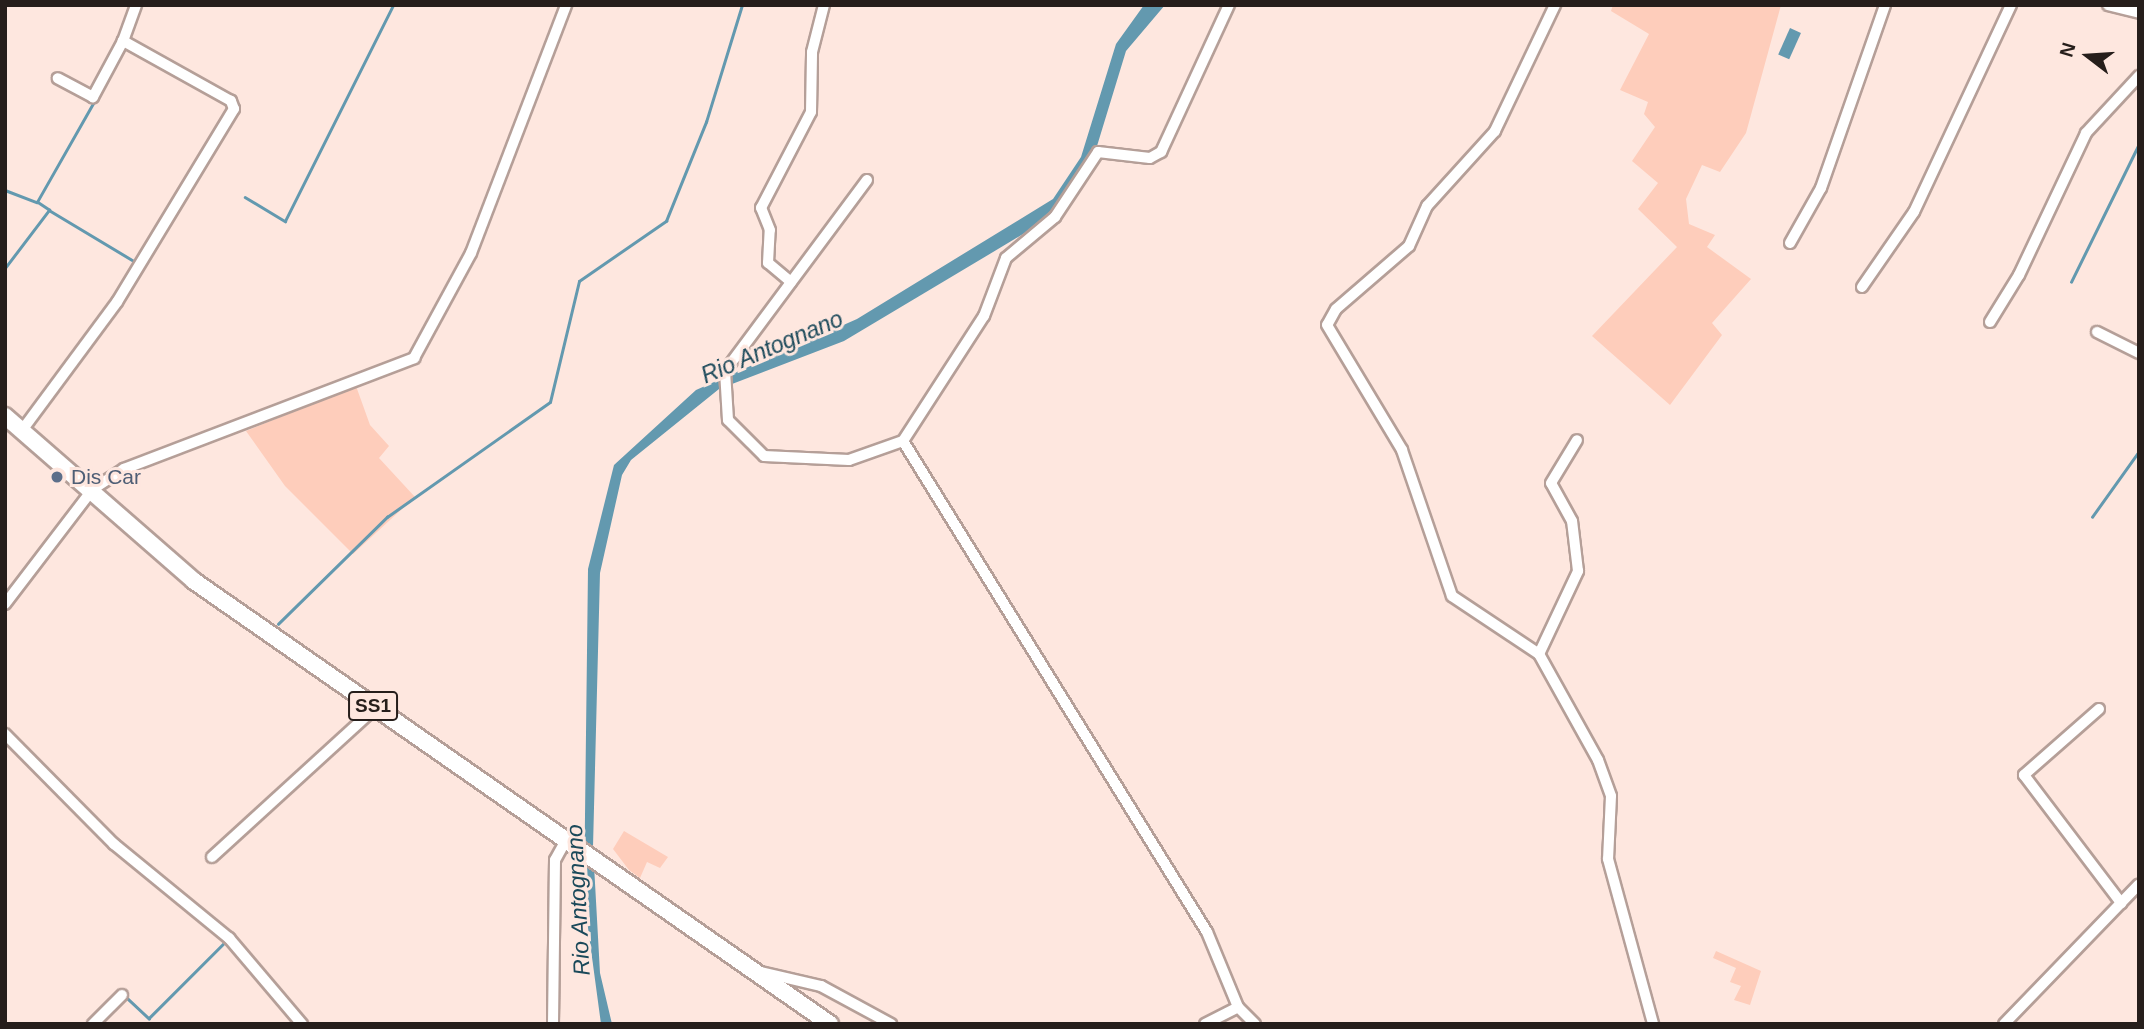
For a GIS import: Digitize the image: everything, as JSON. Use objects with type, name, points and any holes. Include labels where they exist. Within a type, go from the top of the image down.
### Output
[{"type":"main road","name":"SS1","points":[[5,416],[93,489],[176,567],[595,862],[761,972],[830,1024]]},
{"type":"street","points":[[58,78],[93,97],[123,41],[136,5]]},
{"type":"street","points":[[5,604],[93,489],[137,462],[288,411],[414,358],[471,253],[566,5]]},
{"type":"street","points":[[791,282],[768,263],[769,230],[761,208],[811,112],[812,52],[824,5]]},
{"type":"street","points":[[867,180],[725,371],[724,393],[728,420],[764,457],[849,460],[903,441],[984,316],[1006,258],[1055,217],[1098,152],[1150,158],[1161,152],[1230,5]]},
{"type":"street","points":[[1555,5],[1495,131],[1427,206],[1409,246],[1336,309],[1328,325],[1402,450],[1452,596],[1539,654],[1609,789],[1608,859],[1653,1024]]},
{"type":"street","points":[[1790,243],[1821,188],[1885,5]]},
{"type":"street","points":[[1862,287],[1919,203],[2011,5]]},
{"type":"street","points":[[2108,5],[2139,13]]},
{"type":"street","points":[[23,429],[117,302],[234,109],[231,101],[123,41]]},
{"type":"street","points":[[1990,322],[2019,275],[2086,133],[2139,76]]},
{"type":"street","points":[[2097,332],[2139,353]]},
{"type":"street","points":[[1539,654],[1578,571],[1572,521],[1551,483],[1577,440]]},
{"type":"street","points":[[903,441],[1207,932],[1238,1007],[1255,1024]]},
{"type":"street","points":[[212,857],[375,708]]},
{"type":"street","points":[[2099,709],[2024,775],[2121,903]]},
{"type":"street","points":[[5,734],[114,844],[229,938],[302,1024]]},
{"type":"street","points":[[553,1024],[555,860],[568,842]]},
{"type":"street","points":[[2004,1024],[2139,884]]},
{"type":"street","points":[[761,972],[821,986],[891,1024]]},
{"type":"street","points":[[93,1024],[122,995]]},
{"type":"street","points":[[1205,1024],[1238,1007]]},
{"type":"shaded area","points":[[1613,5],[1781,5],[1746,133],[1720,172],[1702,165],[1686,199],[1689,224],[1715,235],[1707,247],[1751,279],[1712,323],[1722,335],[1670,405],[1592,336],[1677,247],[1638,209],[1658,183],[1632,161],[1655,127],[1644,114],[1648,102],[1620,90],[1649,34],[1611,11]]},
{"type":"shaded area","points":[[356,386],[370,425],[389,446],[379,458],[415,497],[353,554],[285,486],[246,431]]},
{"type":"shaded area","points":[[624,831],[668,857],[660,868],[647,862],[640,878],[629,870],[613,849]]},
{"type":"shaded area","points":[[1716,951],[1761,971],[1750,1005],[1734,1000],[1741,986],[1730,982],[1736,968],[1713,958]]},
{"type":"water","points":[[1144,5],[1165,5],[1126,51],[1097,146],[1073,193],[1045,221],[844,341],[719,389],[631,460],[622,475],[600,573],[593,847],[600,973],[612,1024],[601,1024],[584,898],[588,569],[614,465],[696,390],[857,319],[1053,199],[1081,157],[1116,44]]},
{"type":"water","points":[[1790,28],[1801,33],[1789,59],[1778,54]]},
{"type":"waterway","points":[[245,197],[285,221],[393,5]]},
{"type":"waterway","points":[[278,624],[387,517],[550,402],[579,281],[666,221],[706,122],[742,5]]},
{"type":"waterway","points":[[5,190],[37,202],[95,100]]},
{"type":"waterway","points":[[2071,282],[2139,144]]},
{"type":"waterway","points":[[5,268],[49,210],[37,202]]},
{"type":"waterway","points":[[49,210],[134,261]]},
{"type":"waterway","points":[[300,397],[349,378]]},
{"type":"waterway","points":[[109,471],[203,434]]},
{"type":"waterway","points":[[2092,517],[2139,451]]},
{"type":"waterway","points":[[145,876],[165,892]]},
{"type":"waterway","points":[[125,996],[149,1018],[227,940]]},
{"type":"place","name":"Dis Car","points":[[57,477]]},
{"type":"water label","name":"Rio Antognano","points":[[772,347]]},
{"type":"water label","name":"Rio Antognano","points":[[578,900]]}]
